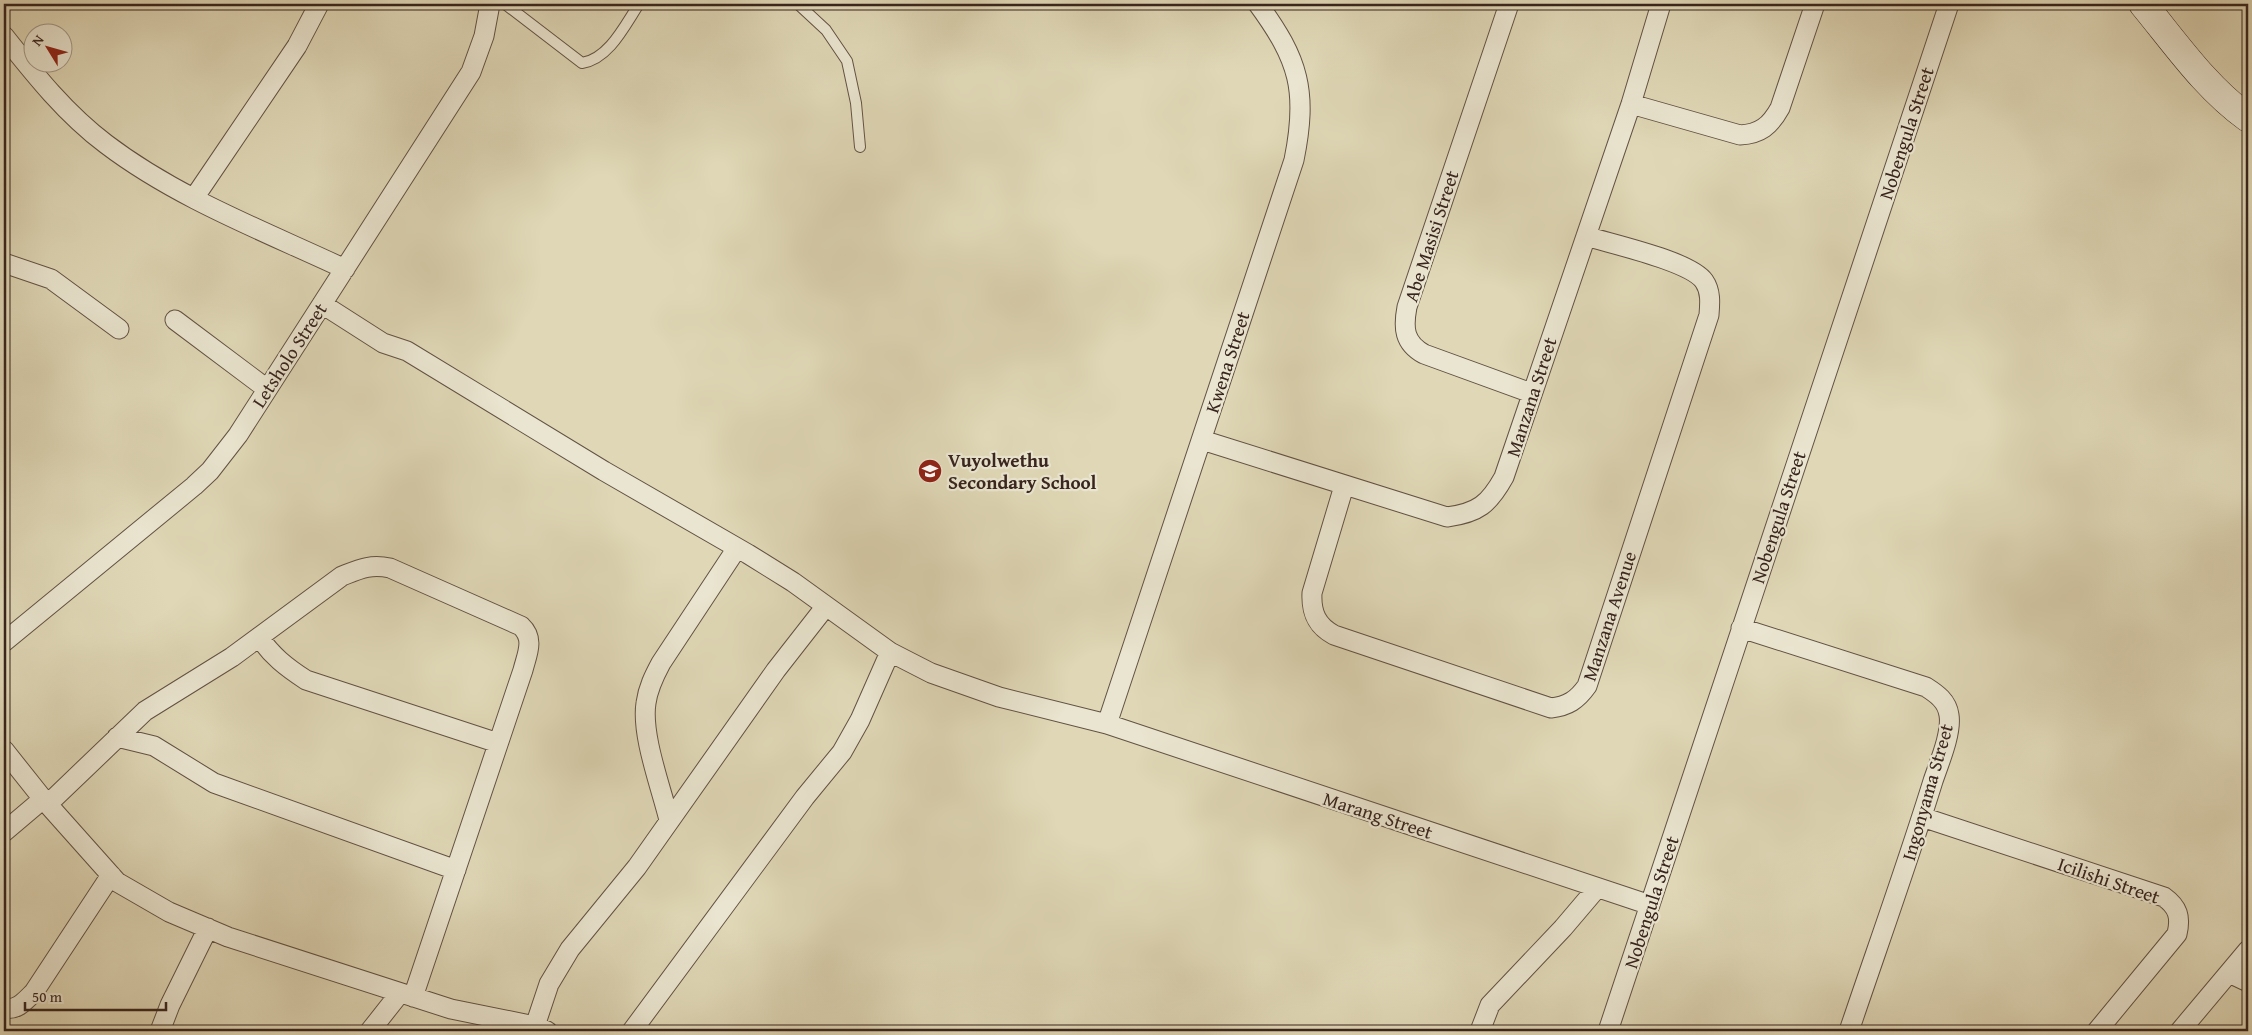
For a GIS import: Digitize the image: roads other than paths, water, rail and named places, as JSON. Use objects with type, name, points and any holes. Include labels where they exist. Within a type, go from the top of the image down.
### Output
[{"type":"street","points":[[194,198],[298,46],[318,4]]},
{"type":"street","name":"Kwena Street","points":[[1107,724],[1294,160],[1300,127],[1299,85],[1291,56],[1279,32],[1258,4]]},
{"type":"street","name":"Abe Masisi Street","points":[[1509,4],[1407,307],[1404,331],[1415,349],[1424,354],[1531,393]]},
{"type":"street","name":"Manzana Street","points":[[1202,440],[1447,517],[1479,509],[1491,499],[1504,477],[1531,393],[1631,104],[1661,4]]},
{"type":"street","points":[[1631,104],[1740,135],[1764,130],[1773,121],[1780,108],[1815,4]]},
{"type":"street","name":"Nobengula Street","points":[[1608,1031],[1949,4]]},
{"type":"street","points":[[2143,4],[2208,84],[2232,107],[2248,118]]},
{"type":"street","name":"Letsholo Street","points":[[4,642],[210,471],[238,435],[471,72],[495,5]]},
{"type":"street","points":[[4,36],[57,101],[106,144],[157,178],[194,198],[345,269]]},
{"type":"street","name":"Manzana Avenue","points":[[1344,486],[1312,593],[1314,616],[1325,630],[1334,635],[1551,708],[1565,706],[1580,694],[1587,686],[1709,315],[1710,301],[1704,281],[1687,267],[1586,236]]},
{"type":"street","points":[[4,262],[51,279],[118,329]]},
{"type":"street","name":"Marang Street","points":[[322,304],[384,344],[407,351],[604,471],[737,548],[826,606],[890,652],[931,673],[999,697],[1107,724],[1650,905]]},
{"type":"street","points":[[175,320],[266,389]]},
{"type":"street","points":[[670,820],[646,729],[645,703],[650,682],[737,548]]},
{"type":"street","points":[[4,832],[45,801],[152,706],[212,671],[342,576],[361,568],[374,565],[390,568],[521,626],[527,632],[530,640],[523,670],[456,870],[406,995],[370,1031]]},
{"type":"street","points":[[4,750],[45,801],[118,882],[162,908],[228,937],[451,1009],[478,1023],[541,1029],[549,984],[558,967],[637,867],[776,670],[826,606]]},
{"type":"street","name":"Ingonyama Street","points":[[1741,628],[1926,687],[1937,694],[1947,705],[1950,717],[1946,741],[1849,1031]]},
{"type":"street","points":[[259,637],[283,666],[306,680],[498,743]]},
{"type":"street","points":[[637,1030],[805,797],[842,752],[860,720],[890,652]]},
{"type":"street","points":[[116,737],[154,746],[214,783],[456,870]]},
{"type":"street","name":"Icilishi Street","points":[[1922,817],[2164,897],[2172,903],[2178,911],[2177,934],[2097,1031]]},
{"type":"street","points":[[4,1008],[21,1006],[34,992],[111,875]]},
{"type":"street","points":[[1480,1031],[1490,1005],[1563,928],[1597,888]]},
{"type":"street","points":[[160,1031],[170,1005],[208,928]]},
{"type":"street","points":[[2180,1031],[2248,950]]},
{"type":"street","points":[[2229,973],[2248,982]]},
{"type":"lane","points":[[495,5],[582,63],[592,62],[606,49],[639,4]]},
{"type":"lane","points":[[798,4],[826,30],[847,61],[856,103],[860,147]]},
{"type":"place","name":"Vuyolwethu Secondary School","points":[[930,471]]}]
